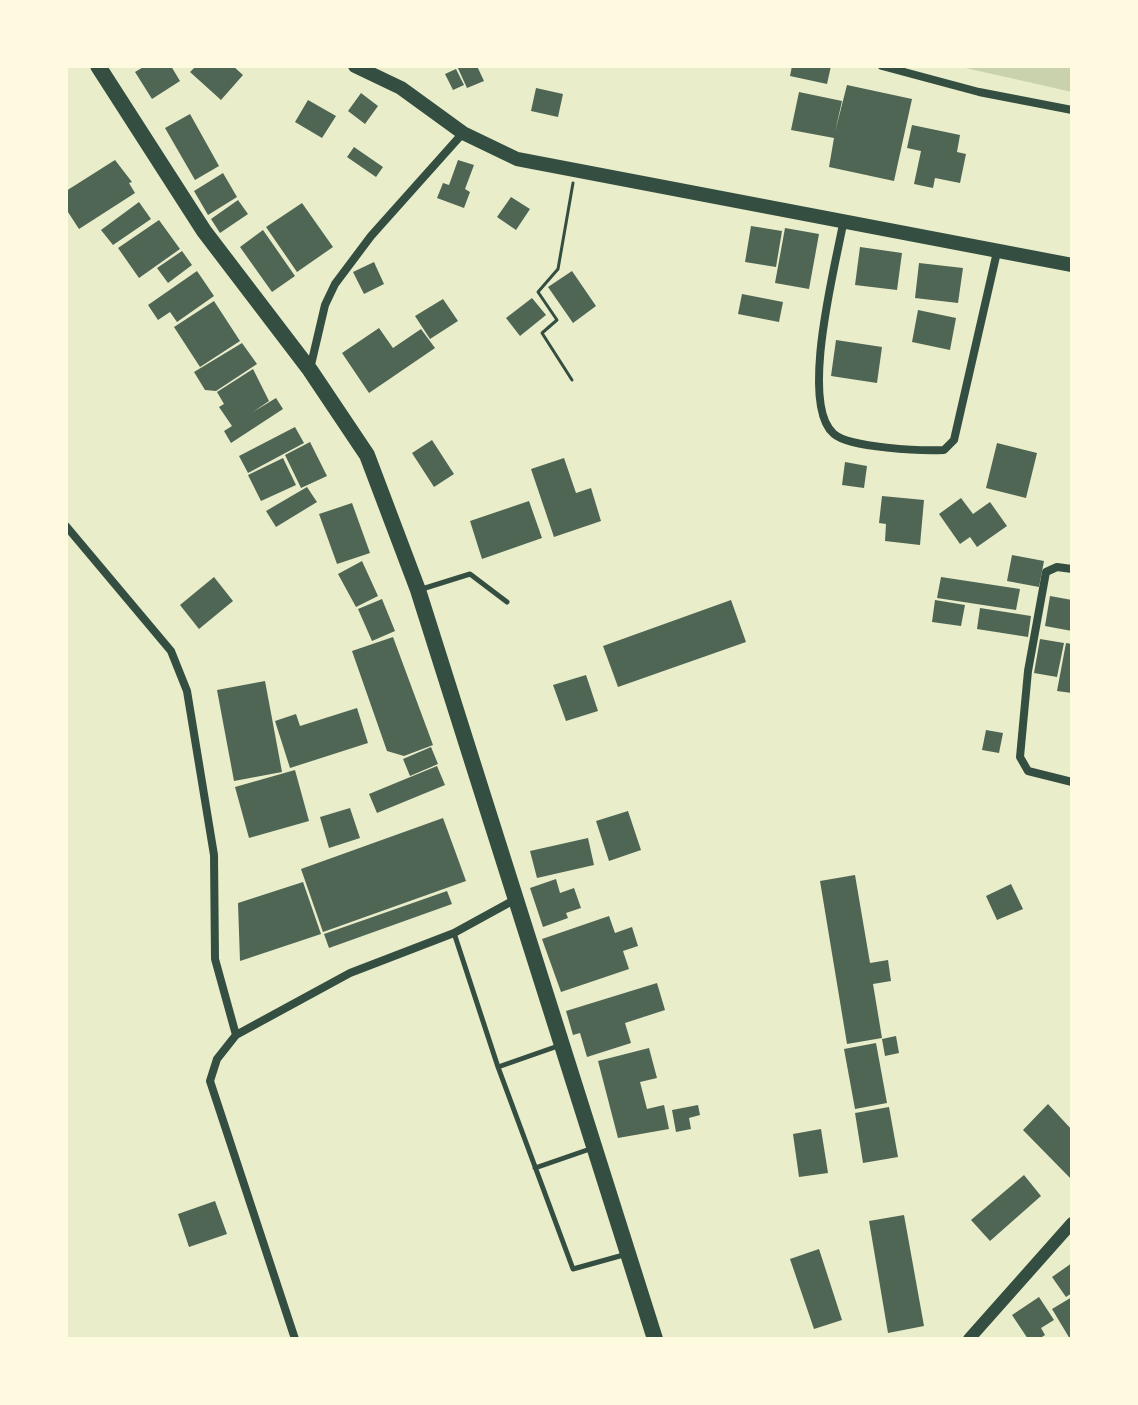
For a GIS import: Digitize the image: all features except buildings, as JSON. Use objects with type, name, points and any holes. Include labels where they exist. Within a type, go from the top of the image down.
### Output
[{"type":"highway","points":[[98,66],[204,231],[310,370],[367,455],[418,590],[655,1339]]},
{"type":"main road","points":[[355,66],[401,88],[463,133],[517,159],[843,224],[1072,265]]},
{"type":"street","points":[[882,66],[979,92],[1072,110]]},
{"type":"street","points":[[310,370],[325,305],[335,284],[371,236],[463,133]]},
{"type":"street","points":[[843,224],[819,362],[818,390],[826,426],[837,437],[851,442],[944,450],[954,440],[997,252]]},
{"type":"street","points":[[66,526],[171,651],[187,691],[214,855],[215,959],[236,1035]]},
{"type":"street","points":[[1072,569],[1057,567],[1046,572],[1028,671],[1020,757],[1028,771],[1072,782]]},
{"type":"street","points":[[295,1339],[210,1081],[217,1059],[236,1035],[350,973],[454,933],[516,899]]},
{"type":"street","points":[[969,1339],[1072,1223]]},
{"type":"lane","points":[[418,590],[470,574],[507,602]]},
{"type":"lane","points":[[454,933],[498,1067],[573,1269],[628,1254]]},
{"type":"lane","points":[[498,1067],[562,1044]]},
{"type":"lane","points":[[535,1168],[595,1147]]},
{"type":"path","points":[[572,380],[542,333],[557,320],[538,292],[558,269],[575,171]]},
{"type":"green space","points":[[957,66],[1072,66],[1072,92]]}]
